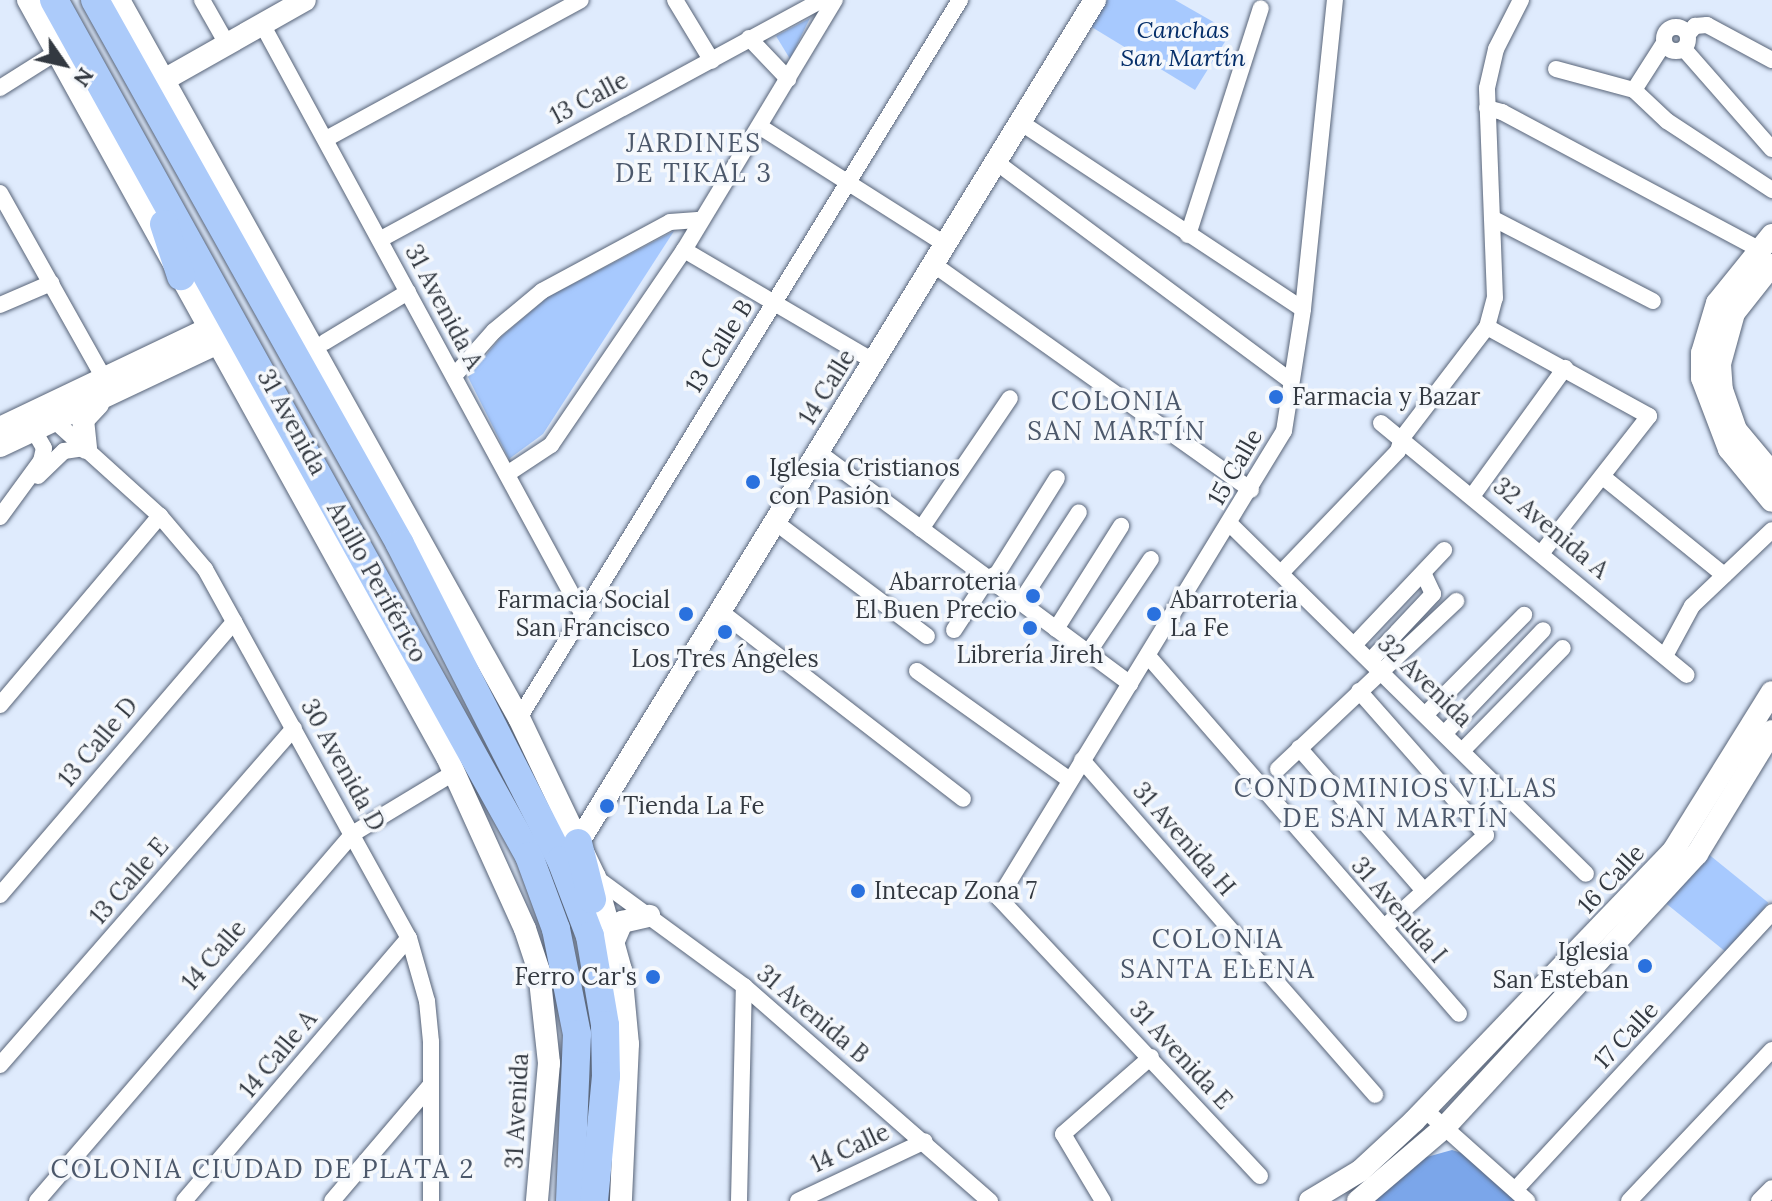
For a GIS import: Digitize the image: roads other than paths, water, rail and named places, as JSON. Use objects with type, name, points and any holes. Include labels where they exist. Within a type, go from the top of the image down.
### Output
[{"type":"highway","name":"Anillo Periférico","points":[[54,0],[544,890],[568,976],[577,1034],[570,1201]]},
{"type":"highway","name":"Anillo Periférico","points":[[95,0],[400,544],[601,940],[606,1063],[594,1201]]},
{"type":"highway","points":[[142,159],[181,276]]},
{"type":"highway","points":[[400,544],[454,606]]},
{"type":"highway","points":[[578,843],[601,940]]},
{"type":"street","name":"31 Avenida","points":[[28,0],[455,772],[539,971],[549,1063],[537,1201]]},
{"type":"street","points":[[119,0],[519,718],[595,877],[601,940],[621,970],[628,1044],[621,1201]]},
{"type":"street","points":[[202,0],[227,44]]},
{"type":"street","points":[[162,81],[305,0]]},
{"type":"street","points":[[326,139],[581,0]]},
{"type":"street","points":[[675,0],[712,61]]},
{"type":"street","name":"13 Calle","points":[[381,239],[822,0]]},
{"type":"street","points":[[507,474],[551,445],[684,250],[762,128],[835,0]]},
{"type":"street","name":"13 Calle B","points":[[519,718],[960,0]]},
{"type":"street","name":"14 Calle","points":[[578,843],[1095,0]]},
{"type":"street","name":"15 Calle","points":[[999,898],[1251,490],[1284,431],[1303,309],[1335,0]]},
{"type":"street","points":[[1281,573],[1398,451],[1402,438],[1487,327],[1495,298],[1487,108],[1490,70],[1521,0]]},
{"type":"street","points":[[1188,235],[1261,8]]},
{"type":"street","name":"31 Avenida A","points":[[262,24],[582,613]]},
{"type":"street","points":[[1686,42],[1695,26],[1707,25],[1772,60]]},
{"type":"street","points":[[1634,90],[1664,43],[1668,29],[1676,26],[1772,149]]},
{"type":"street","points":[[749,38],[788,79]]},
{"type":"street","points":[[0,88],[57,52]]},
{"type":"street","points":[[1556,69],[1634,90],[1667,121],[1772,190]]},
{"type":"street","points":[[1487,108],[1502,112],[1768,249]]},
{"type":"street","points":[[1020,122],[1303,309]]},
{"type":"street","points":[[762,128],[945,244]]},
{"type":"street","points":[[996,162],[1291,381]]},
{"type":"street","points":[[0,193],[51,283],[103,390]]},
{"type":"street","points":[[1492,218],[1653,301]]},
{"type":"street","points":[[454,376],[494,331],[542,291],[670,222],[701,220]]},
{"type":"street","points":[[1768,249],[1734,313],[1720,364],[1722,390],[1736,430],[1772,473]]},
{"type":"street","points":[[1768,249],[1717,303],[1702,353],[1702,378],[1729,449],[1772,501]]},
{"type":"street","points":[[684,250],[873,361]]},
{"type":"street","points":[[933,264],[1251,490]]},
{"type":"street","points":[[0,305],[51,283]]},
{"type":"street","points":[[325,342],[408,292]]},
{"type":"street","points":[[1487,327],[1649,416],[1543,551]]},
{"type":"street","points":[[0,428],[103,390],[214,336]]},
{"type":"street","points":[[1473,495],[1565,368]]},
{"type":"street","points":[[0,446],[56,422],[103,390]]},
{"type":"street","points":[[0,517],[64,451],[86,448],[83,420],[103,390]]},
{"type":"street","points":[[921,529],[1010,398]]},
{"type":"street","name":"30 Avenida D","points":[[56,422],[160,516],[205,569],[354,833],[409,938],[427,1001],[431,1201]]},
{"type":"street","name":"32 Avenida A","points":[[1381,423],[1543,551],[1687,675]]},
{"type":"street","points":[[22,492],[44,448],[34,431]]},
{"type":"street","points":[[818,452],[1130,684]]},
{"type":"street","points":[[1603,477],[1724,575]]},
{"type":"street","points":[[954,630],[988,578],[997,574],[1057,478]]},
{"type":"street","points":[[1020,603],[1079,512]]},
{"type":"street","points":[[0,705],[160,516]]},
{"type":"street","points":[[775,522],[927,636]]},
{"type":"street","name":"32 Avenida","points":[[1230,524],[1586,874]]},
{"type":"street","points":[[1056,629],[1121,526]]},
{"type":"street","points":[[1665,656],[1692,606],[1772,530]]},
{"type":"street","points":[[1354,645],[1444,550]]},
{"type":"street","points":[[1088,653],[1151,559]]},
{"type":"street","points":[[1278,769],[1359,691],[1375,666],[1433,594],[1423,573]]},
{"type":"street","points":[[1375,666],[1456,601]]},
{"type":"street","points":[[720,611],[963,799]]},
{"type":"street","points":[[1425,715],[1524,615]]},
{"type":"street","name":"13 Calle D","points":[[0,895],[234,622]]},
{"type":"street","points":[[1445,733],[1543,630]]},
{"type":"street","points":[[1462,751],[1563,648]]},
{"type":"street","name":"31 Avenida I","points":[[1148,656],[1459,1014]]},
{"type":"street","points":[[917,671],[1070,780]]},
{"type":"street","points":[[1359,691],[1486,835],[1389,923]]},
{"type":"street","name":"16 Calle","points":[[1310,1201],[1360,1171],[1425,1110],[1673,851],[1772,692]]},
{"type":"street","name":"13 Calle E","points":[[0,1065],[294,728]]},
{"type":"street","name":"16 Calle","points":[[1358,1201],[1445,1127],[1697,854],[1772,731]]},
{"type":"street","points":[[1299,748],[1424,891]]},
{"type":"street","name":"31 Avenida H","points":[[1082,760],[1375,1095]]},
{"type":"street","name":"14 Calle","points":[[37,1201],[354,833],[455,772]]},
{"type":"street","name":"31 Avenida B","points":[[595,877],[744,986],[925,1141],[990,1201]]},
{"type":"street","name":"31 Avenida E","points":[[999,898],[1260,1176]]},
{"type":"street","name":"17 Calle","points":[[1521,1196],[1772,912]]},
{"type":"street","points":[[601,940],[622,922],[649,916]]},
{"type":"street","name":"14 Calle A","points":[[184,1201],[409,938]]},
{"type":"street","points":[[739,1201],[744,986]]},
{"type":"street","points":[[1629,1201],[1772,1050]]},
{"type":"street","points":[[1103,1201],[1063,1134],[1151,1057]]},
{"type":"street","points":[[332,1201],[430,1086]]},
{"type":"street","points":[[1425,1110],[1521,1196]]},
{"type":"street","name":"14 Calle","points":[[798,1201],[925,1141]]},
{"type":"street","points":[[1759,1201],[1772,1188]]},
{"type":"place","name":"Farmacia y Bazar","points":[[1276,397]]},
{"type":"place","name":"Iglesia Cristianos con Pasión","points":[[753,482]]},
{"type":"place","name":"Abarroteria El Buen Precio","points":[[1033,596]]},
{"type":"place","name":"Farmacia Social San Francisco","points":[[686,614]]},
{"type":"place","name":"Abarroteria La Fe","points":[[1154,614]]},
{"type":"place","name":"Librería Jireh","points":[[1030,628]]},
{"type":"place","name":"Los Tres Ángeles","points":[[725,632]]},
{"type":"place","name":"Tienda La Fe","points":[[607,806]]},
{"type":"place","name":"Intecap Zona 7","points":[[858,891]]},
{"type":"place","name":"Iglesia San Esteban","points":[[1645,966]]},
{"type":"place","name":"Ferro Car's","points":[[653,977]]},
{"type":"district","name":"JARDINES DE TIKAL 3","points":[[694,158]]},
{"type":"district","name":"COLONIA SAN MARTÍN","points":[[1117,416]]},
{"type":"district","name":"CONDOMINIOS VILLAS DE SAN MARTÍN","points":[[1396,803]]},
{"type":"district","name":"COLONIA SANTA ELENA","points":[[1218,954]]},
{"type":"district","name":"COLONIA CIUDAD DE PLATA 2","points":[[263,1169]]},
{"type":"park label","name":"Canchas San Martín","points":[[1183,44]]}]
